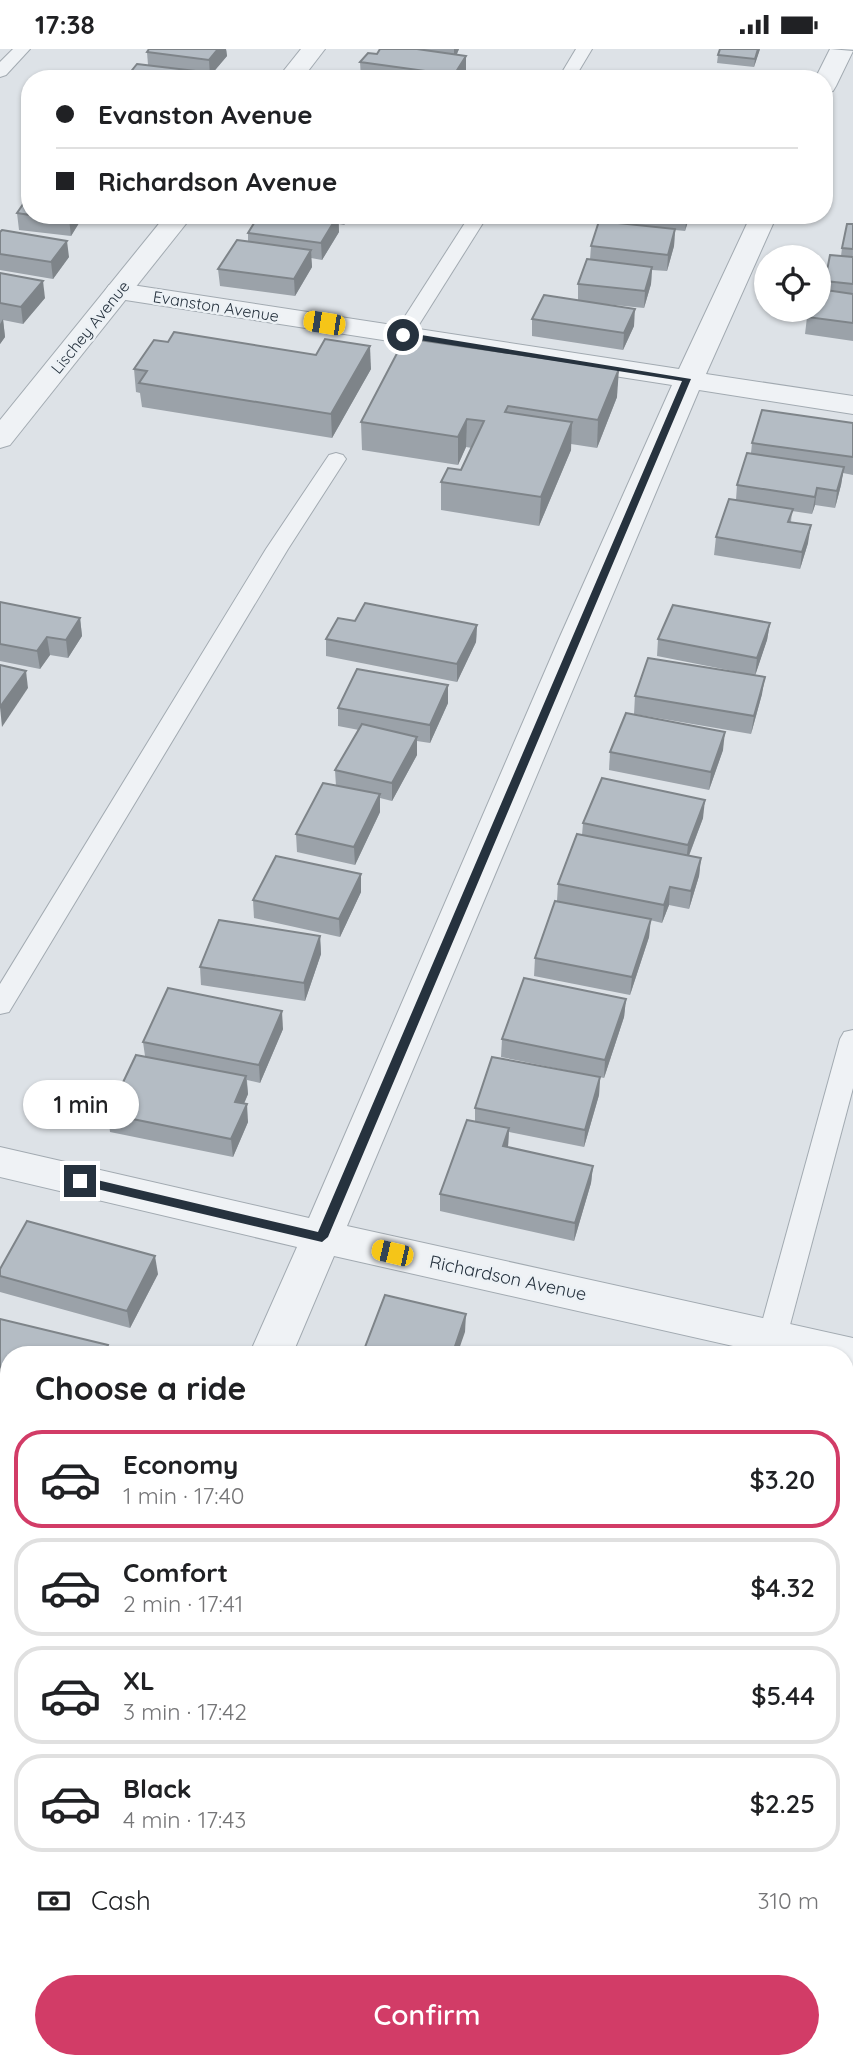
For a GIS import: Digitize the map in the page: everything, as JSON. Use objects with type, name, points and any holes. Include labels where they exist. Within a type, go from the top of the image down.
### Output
[{"type":"street","points":[[296,70],[313,49]]},
{"type":"street","points":[[832,70],[842,49]]},
{"type":"street","name":"Lischey Avenue","points":[[0,439],[173,224]]},
{"type":"street","points":[[274,1346],[687,379],[760,224]]},
{"type":"street","name":"Evanston Avenue","points":[[119,291],[853,405]]},
{"type":"street","name":"Richardson Avenue","points":[[0,1162],[770,1346]]},
{"type":"lane","points":[[0,72],[22,49]]},
{"type":"lane","points":[[571,70],[584,49]]},
{"type":"lane","points":[[403,335],[474,224]]},
{"type":"lane","points":[[0,1005],[277,549],[335,459]]},
{"type":"lane","points":[[770,1346],[853,1039]]},
{"type":"building","points":[[149,49],[218,49],[209,60],[147,52]]},
{"type":"building","points":[[380,49],[417,49],[466,56],[457,70],[418,70],[360,62],[368,53],[377,54]]},
{"type":"building","points":[[720,49],[758,49],[755,59],[718,55]]},
{"type":"building","points":[[137,64],[188,70],[132,70]]},
{"type":"building","points":[[254,224],[333,224],[321,243],[248,233]]},
{"type":"building","points":[[598,224],[675,229],[668,255],[591,246]]},
{"type":"building","points":[[847,224],[853,224],[853,249],[842,248]]},
{"type":"building","points":[[2,230],[67,241],[51,262],[0,254]]},
{"type":"building","points":[[237,240],[311,250],[294,279],[218,269]]},
{"type":"building","points":[[831,255],[853,257],[853,284],[831,282]]},
{"type":"building","points":[[587,259],[652,267],[645,291],[578,284]]},
{"type":"building","points":[[0,273],[43,281],[21,307],[0,303]]},
{"type":"building","points":[[831,291],[853,294],[853,323],[831,320]]},
{"type":"building","points":[[544,295],[635,309],[624,333],[532,319]]},
{"type":"building","points":[[174,332],[316,355],[325,339],[370,346],[331,414],[139,383],[147,371],[134,369],[154,340],[168,342]]},
{"type":"building","points":[[405,338],[619,369],[598,420],[508,406],[505,412],[572,422],[541,497],[441,482],[448,468],[461,470],[484,421],[467,419],[458,437],[361,422]]},
{"type":"building","points":[[762,410],[853,423],[853,457],[752,443]]},
{"type":"building","points":[[747,453],[844,467],[837,491],[817,488],[815,497],[737,485]]},
{"type":"building","points":[[729,499],[793,509],[788,522],[811,525],[802,552],[716,537]]},
{"type":"building","points":[[0,602],[80,618],[66,640],[47,637],[37,651],[0,644]]},
{"type":"building","points":[[365,603],[477,625],[457,664],[326,639],[338,618],[355,621]]},
{"type":"building","points":[[673,605],[770,623],[757,658],[658,639]]},
{"type":"building","points":[[648,658],[765,677],[754,716],[635,696]]},
{"type":"building","points":[[0,665],[26,671],[0,707]]},
{"type":"building","points":[[357,669],[448,685],[430,725],[338,708]]},
{"type":"building","points":[[626,713],[725,732],[711,772],[610,752]]},
{"type":"building","points":[[362,724],[417,737],[392,783],[335,770]]},
{"type":"building","points":[[602,778],[705,800],[688,845],[583,823]]},
{"type":"building","points":[[323,783],[380,794],[354,847],[296,834]]},
{"type":"building","points":[[577,834],[701,858],[691,891],[670,887],[664,905],[558,884]]},
{"type":"building","points":[[276,856],[361,874],[339,919],[253,900]]},
{"type":"building","points":[[555,901],[651,919],[632,977],[535,958]]},
{"type":"building","points":[[219,920],[320,936],[304,983],[200,967]]},
{"type":"building","points":[[524,978],[626,999],[605,1060],[502,1039]]},
{"type":"building","points":[[168,988],[282,1011],[259,1065],[143,1042]]},
{"type":"building","points":[[136,1055],[246,1076],[235,1102],[247,1104],[231,1139],[108,1114]]},
{"type":"building","points":[[492,1057],[600,1077],[585,1130],[475,1108]]},
{"type":"building","points":[[467,1120],[509,1128],[503,1146],[593,1166],[575,1223],[440,1194]]},
{"type":"building","points":[[27,1221],[155,1256],[127,1311],[0,1276],[0,1269]]},
{"type":"building","points":[[385,1295],[466,1314],[455,1346],[365,1346]]},
{"type":"building","points":[[0,1319],[108,1345],[108,1346],[0,1346]]},
{"type":"route","points":[[80,1181],[322,1237],[687,379],[403,335]]}]
